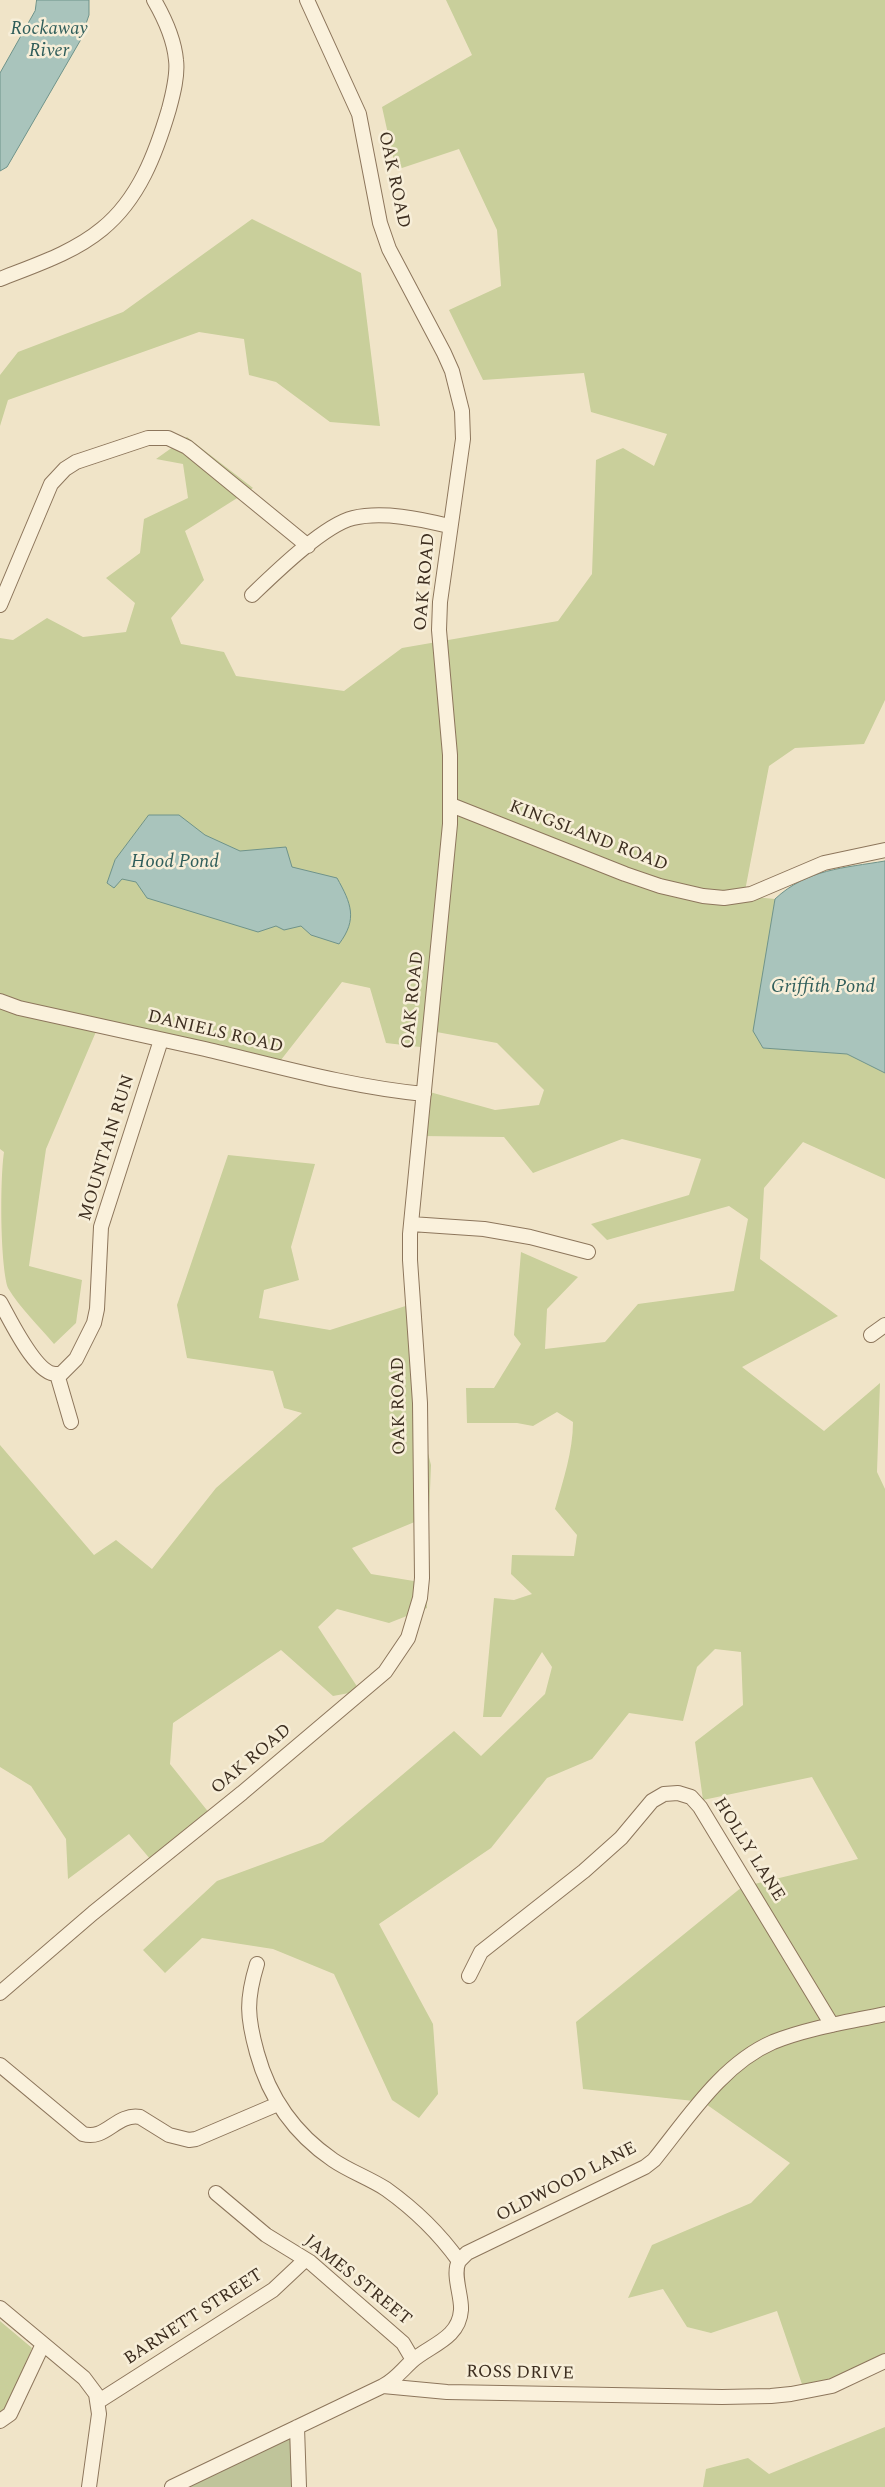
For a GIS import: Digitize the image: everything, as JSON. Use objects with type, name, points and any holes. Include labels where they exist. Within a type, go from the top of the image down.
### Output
[{"type":"street","points":[[0,279],[69,251],[87,241],[103,228],[125,205],[143,179],[158,148],[173,93],[177,62],[171,34],[154,0]]},
{"type":"street","name":"OAK ROAD","points":[[0,1993],[111,1898],[376,1682],[398,1656],[408,1638],[420,1598],[422,1578],[420,1403],[410,1260],[411,1224],[447,872],[451,805],[449,746],[439,630],[442,574],[463,439],[460,398],[444,353],[389,249],[380,222],[359,114],[307,0]]},
{"type":"street","points":[[0,605],[55,479],[76,462],[148,438],[168,438],[187,447],[308,546]]},
{"type":"street","points":[[252,595],[308,546],[340,523],[359,517],[407,518],[450,526]]},
{"type":"street","name":"KINGSLAND ROAD","points":[[451,805],[625,874],[660,886],[703,896],[724,898],[751,894],[824,863],[885,850]]},
{"type":"street","name":"DANIELS ROAD","points":[[0,1001],[19,1008],[261,1064],[397,1091],[424,1094]]},
{"type":"street","name":"MOUNTAIN RUN","points":[[57,1374],[61,1374],[76,1359],[94,1322],[97,1309],[101,1227],[160,1040]]},
{"type":"street","points":[[411,1224],[493,1231],[530,1237],[588,1252]]},
{"type":"street","points":[[0,1302],[35,1361],[48,1372],[57,1374],[71,1422]]},
{"type":"street","points":[[871,1334],[885,1325]]},
{"type":"street","name":"HOLLY LANE","points":[[468,1976],[481,1952],[542,1906],[621,1838],[647,1805],[664,1794],[678,1793],[691,1797],[700,1807],[832,2025]]},
{"type":"street","points":[[172,2487],[396,2380],[413,2360],[436,2346],[454,2330],[458,2324],[461,2311],[457,2275],[460,2261],[437,2233],[410,2206],[362,2174],[333,2160],[302,2134],[278,2104],[260,2063],[249,2016],[249,1990],[257,1964]]},
{"type":"street","name":"OLDWOOD LANE","points":[[460,2261],[466,2253],[646,2167],[654,2160],[699,2104],[743,2061],[772,2043],[832,2025],[885,2014]]},
{"type":"street","points":[[0,2065],[83,2134],[90,2136],[103,2133],[120,2119],[133,2116],[140,2117],[176,2138],[196,2139],[278,2104]]},
{"type":"street","name":"JAMES STREET","points":[[216,2192],[266,2235],[305,2260],[403,2342],[413,2360]]},
{"type":"street","name":"BARNETT STREET","points":[[99,2401],[273,2290],[305,2260]]},
{"type":"street","points":[[0,2308],[84,2378],[93,2388],[99,2401],[99,2414],[89,2487]]},
{"type":"street","points":[[0,2421],[10,2414],[43,2344]]},
{"type":"street","name":"ROSS DRIVE","points":[[383,2386],[446,2392],[722,2397],[770,2396],[832,2386],[885,2361]]},
{"type":"street","points":[[297,2426],[299,2487]]},
{"type":"green space","points":[[446,0],[885,0],[885,700],[864,744],[795,748],[769,766],[744,896],[775,899],[754,1031],[763,1048],[847,1054],[885,1073],[885,1179],[803,1142],[764,1188],[760,1259],[838,1316],[742,1367],[824,1431],[880,1383],[877,1472],[885,1489],[885,2364],[805,2393],[777,2311],[711,2333],[687,2327],[663,2289],[628,2298],[652,2245],[751,2203],[790,2163],[703,2102],[583,2089],[576,2022],[742,1887],[858,1859],[812,1777],[703,1800],[695,1742],[743,1705],[741,1652],[715,1649],[697,1667],[683,1721],[629,1713],[592,1759],[547,1778],[491,1848],[379,1924],[433,2024],[438,2094],[419,2118],[392,2100],[334,1974],[273,1949],[202,1938],[165,1973],[143,1950],[217,1881],[323,1842],[454,1731],[481,1756],[545,1694],[552,1667],[542,1652],[501,1717],[483,1717],[494,1598],[514,1600],[532,1594],[511,1574],[512,1555],[574,1556],[577,1535],[555,1509],[569,1455],[573,1422],[557,1412],[533,1426],[517,1423],[467,1423],[466,1388],[494,1388],[521,1344],[514,1335],[521,1252],[578,1277],[547,1309],[545,1349],[605,1342],[638,1304],[734,1291],[748,1219],[729,1206],[607,1240],[591,1224],[689,1195],[701,1159],[622,1139],[533,1173],[504,1137],[420,1136],[426,1091],[495,1110],[539,1105],[544,1090],[497,1043],[431,1031],[429,1048],[386,1043],[370,988],[342,982],[277,1065],[98,1027],[46,1149],[29,1266],[82,1280],[76,1323],[54,1344],[13,1295],[8,1288],[5,1276],[2,1221],[4,1152],[0,1149],[0,638],[13,640],[47,618],[83,637],[126,632],[135,603],[106,578],[140,553],[144,519],[188,498],[183,464],[156,459],[187,437],[253,488],[185,531],[204,580],[171,618],[181,644],[224,652],[236,676],[344,691],[402,648],[558,621],[592,574],[596,460],[623,448],[654,466],[667,434],[591,412],[584,373],[483,380],[449,310],[501,286],[497,230],[459,149],[396,170],[382,107],[472,55]]},
{"type":"green space","points":[[252,219],[361,273],[380,426],[330,422],[276,382],[249,375],[244,339],[199,332],[8,400],[0,426],[0,375],[18,352],[123,312]]},
{"type":"green space","points":[[228,1155],[315,1164],[291,1247],[299,1280],[264,1290],[259,1318],[330,1330],[415,1303],[418,1414],[431,1465],[429,1516],[352,1548],[371,1574],[426,1583],[427,1608],[389,1623],[337,1609],[318,1627],[360,1691],[333,1696],[281,1650],[173,1723],[170,1764],[214,1819],[156,1866],[129,1834],[68,1879],[66,1839],[31,1786],[0,1767],[0,1445],[94,1555],[116,1540],[152,1569],[216,1488],[302,1413],[284,1408],[273,1371],[187,1358],[177,1305]]},
{"type":"green space","points":[[0,2321],[32,2348],[5,2413],[0,2416]]},
{"type":"green space","points":[[885,2427],[885,2487],[703,2487],[706,2469],[748,2458],[769,2474]]},
{"type":"green space","points":[[292,2436],[292,2487],[185,2487]]},
{"type":"water","name":"Rockaway River","points":[[37,0],[89,0],[89,15],[80,41],[7,167],[0,171],[0,73],[35,11]]},
{"type":"water","name":"Hood Pond","points":[[149,815],[179,815],[205,835],[240,851],[286,847],[292,867],[337,878],[349,903],[349,927],[345,935],[339,944],[311,935],[301,926],[284,930],[276,926],[258,932],[147,898],[136,882],[122,879],[114,888],[107,883],[115,860]]},
{"type":"water","name":"Griffith Pond","points":[[885,861],[885,1073],[847,1054],[763,1048],[753,1031],[775,899],[800,881],[827,871]]}]
